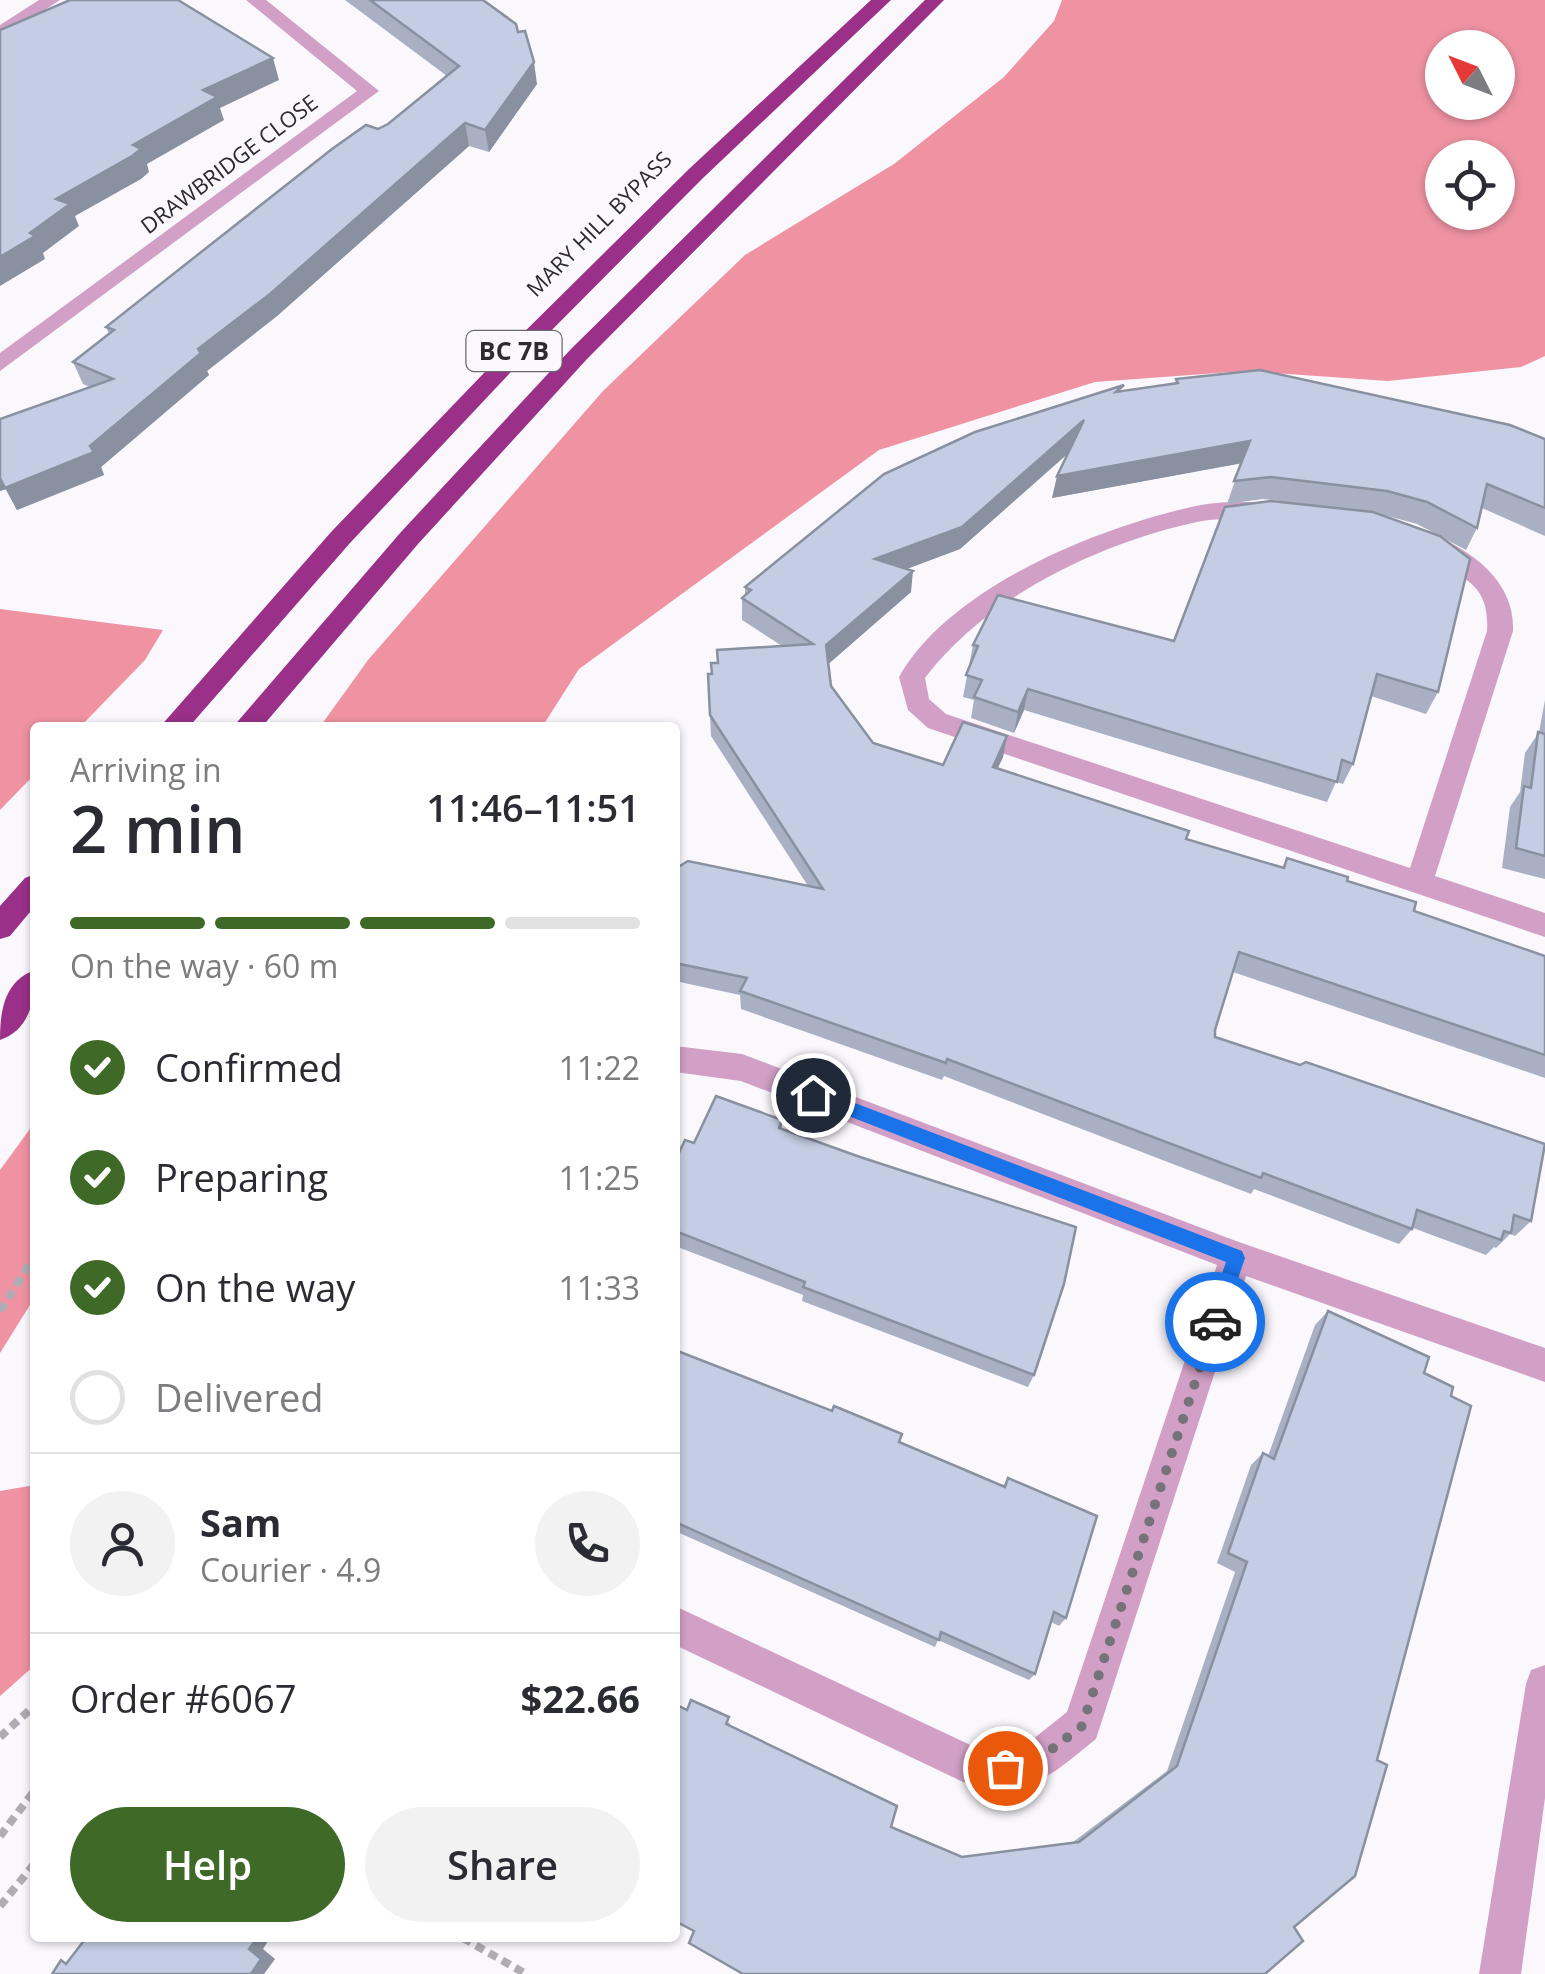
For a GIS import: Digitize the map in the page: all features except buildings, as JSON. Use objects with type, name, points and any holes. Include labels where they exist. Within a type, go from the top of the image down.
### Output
[{"type":"highway","name":"MARY HILL BYPASS","points":[[177,722],[399,472],[534,332],[657,208],[882,0]]},
{"type":"highway","name":"BC 7B","points":[[250,722],[448,491],[578,350],[750,175],[934,0]]},
{"type":"highway","points":[[0,927],[30,892]]},
{"type":"highway","points":[[0,1027],[30,989]]},
{"type":"street","points":[[0,33],[51,0]]},
{"type":"street","name":"DRAWBRIDGE CLOSE","points":[[0,364],[370,91],[255,0]]},
{"type":"street","points":[[1287,509],[1205,512],[1132,532],[1052,568],[972,614],[926,651],[912,677],[918,703],[936,721],[1545,925]]},
{"type":"street","points":[[1414,538],[1448,551],[1480,579],[1500,606],[1500,631],[1419,883]]},
{"type":"street","points":[[680,1060],[742,1068],[1236,1258],[1545,1366]]},
{"type":"street","points":[[680,1627],[980,1770],[1030,1766],[1082,1726],[1236,1258]]},
{"type":"street","points":[[1499,1968],[1545,1684]]},
{"type":"path","points":[[0,1311],[30,1264]]},
{"type":"path","points":[[0,1737],[30,1710]]},
{"type":"path","points":[[0,1836],[30,1797]]},
{"type":"path","points":[[0,1906],[30,1869]]},
{"type":"path","points":[[471,1942],[526,1974]]},
{"type":"shaded area","points":[[1062,0],[1545,0],[1545,356],[1521,367],[1388,381],[1245,371],[1095,382],[879,450],[579,669],[545,722],[323,722],[368,660],[603,391],[745,255],[894,164],[1004,77],[1054,21]]},
{"type":"shaded area","points":[[0,609],[163,630],[145,660],[85,722],[30,722],[30,779],[0,810]]},
{"type":"shaded area","points":[[30,1129],[30,1305],[0,1353],[0,1170]]},
{"type":"shaded area","points":[[30,1486],[30,1669],[0,1696],[0,1491]]},
{"type":"way so far","points":[[1005,1768],[1030,1766],[1082,1726],[1215,1322]]},
{"type":"route","points":[[813,1095],[1236,1258],[1215,1322]]}]
